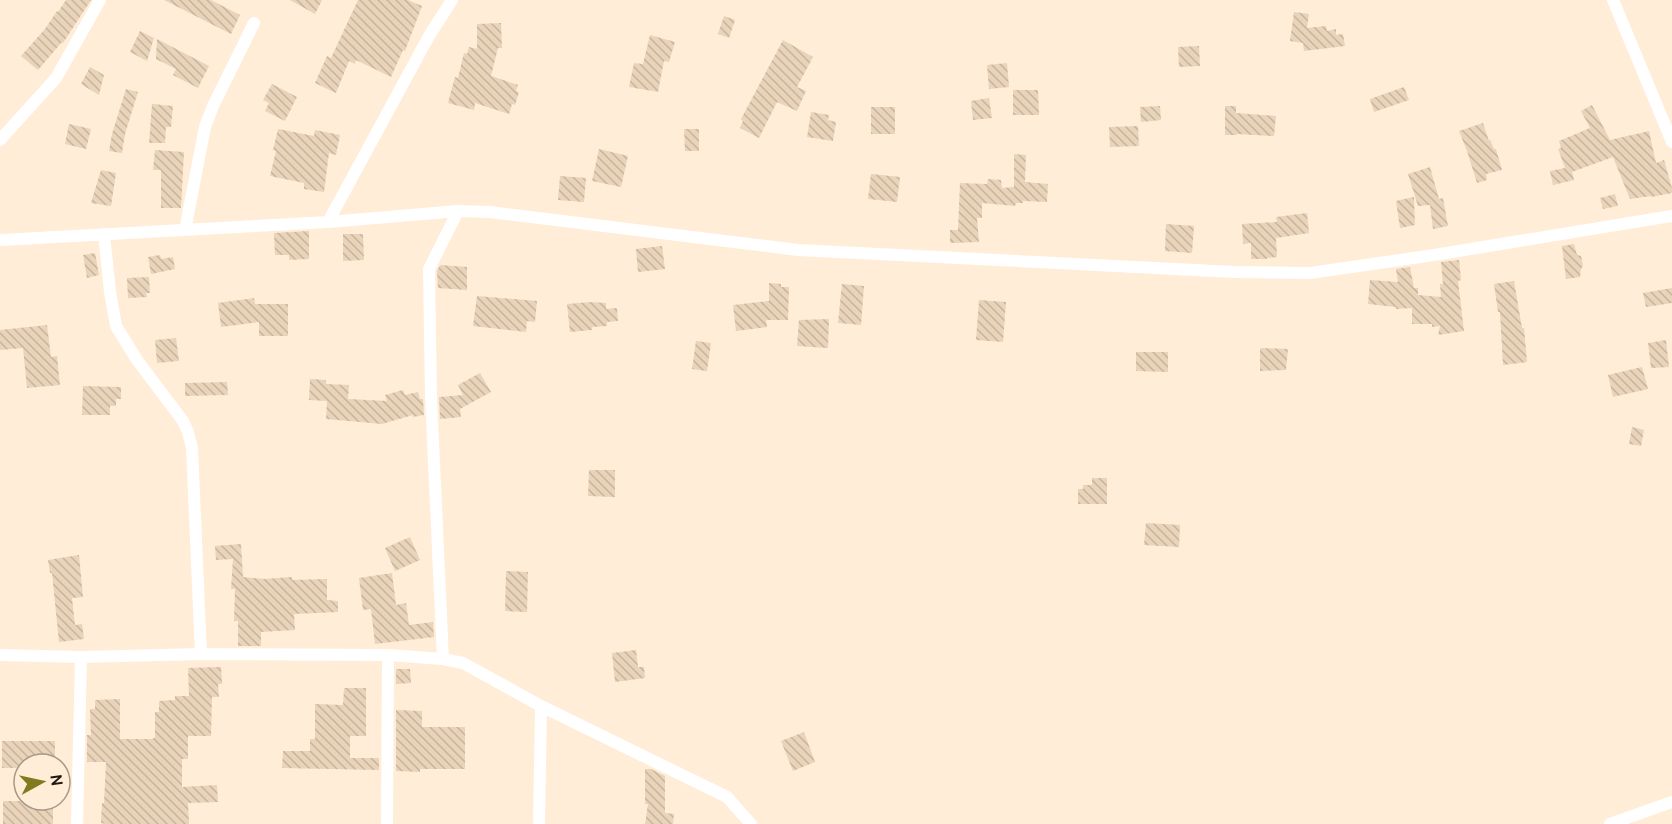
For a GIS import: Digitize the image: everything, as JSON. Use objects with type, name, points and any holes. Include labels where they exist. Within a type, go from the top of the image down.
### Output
[{"type":"street","points":[[0,140],[56,78],[100,0]]},
{"type":"street","points":[[328,222],[429,36],[452,0]]},
{"type":"street","points":[[1613,0],[1672,142]]},
{"type":"street","points":[[185,230],[205,127],[254,23]]},
{"type":"street","points":[[443,659],[431,397],[429,269],[458,211]]},
{"type":"street","points":[[0,240],[328,222],[458,211],[490,212],[798,250],[1212,271],[1310,273],[1672,216]]},
{"type":"street","points":[[104,234],[116,326],[137,360],[183,421],[192,448],[201,654]]},
{"type":"street","points":[[0,655],[81,657],[201,654],[388,655],[443,659],[463,663],[541,706],[727,797],[751,824]]},
{"type":"street","points":[[387,824],[388,655]]},
{"type":"street","points":[[77,824],[81,657]]},
{"type":"street","points":[[539,824],[541,706]]},
{"type":"street","points":[[1610,824],[1672,802]]},
{"type":"building","points":[[66,0],[91,0],[63,43],[38,70],[21,56]]},
{"type":"building","points":[[164,0],[211,0],[240,15],[231,34]]},
{"type":"building","points":[[290,0],[322,0],[315,14]]},
{"type":"building","points":[[358,0],[408,0],[422,6],[405,51],[403,50],[391,77],[356,60],[355,64],[349,61],[336,93],[315,83],[327,56],[331,58]]},
{"type":"building","points":[[1294,12],[1309,14],[1307,28],[1326,26],[1327,31],[1336,29],[1336,35],[1343,34],[1345,46],[1304,51],[1303,43],[1290,41]]},
{"type":"building","points":[[724,16],[735,20],[729,38],[718,34]]},
{"type":"building","points":[[501,23],[502,48],[498,48],[491,76],[518,85],[516,91],[519,92],[515,105],[512,104],[509,114],[475,103],[474,110],[448,103],[455,77],[458,78],[464,53],[467,54],[469,47],[477,49],[477,24]]},
{"type":"building","points":[[140,31],[154,38],[147,61],[130,52]]},
{"type":"building","points":[[650,35],[675,42],[669,62],[664,61],[658,92],[629,87],[634,63],[643,64]]},
{"type":"building","points":[[157,39],[209,66],[198,88],[173,75],[176,69],[156,59]]},
{"type":"building","points":[[783,40],[813,57],[797,87],[806,91],[797,111],[777,102],[759,138],[740,128],[743,121],[741,119]]},
{"type":"building","points":[[1199,46],[1200,66],[1179,67],[1178,47]]},
{"type":"building","points":[[1007,63],[1009,87],[989,89],[987,65]]},
{"type":"building","points":[[90,67],[104,75],[99,95],[81,84]]},
{"type":"building","points":[[272,84],[297,97],[285,121],[265,111],[269,103],[263,100]]},
{"type":"building","points":[[1404,87],[1409,100],[1374,112],[1370,99]]},
{"type":"building","points":[[126,89],[138,92],[125,134],[122,153],[109,151],[112,134]]},
{"type":"building","points":[[1013,90],[1038,90],[1039,115],[1013,115]]},
{"type":"building","points":[[989,98],[992,118],[973,120],[971,101]]},
{"type":"building","points":[[152,104],[173,106],[171,127],[166,127],[165,143],[149,143]]},
{"type":"building","points":[[1592,105],[1610,140],[1649,131],[1656,163],[1664,160],[1672,193],[1630,199],[1613,157],[1572,172],[1574,180],[1553,185],[1550,171],[1565,168],[1558,149],[1561,148],[1559,141],[1590,128],[1581,111]]},
{"type":"building","points":[[1160,106],[1161,120],[1141,122],[1140,107]]},
{"type":"building","points":[[1225,106],[1236,106],[1236,113],[1276,116],[1274,136],[1225,135]]},
{"type":"building","points":[[871,107],[895,107],[895,134],[871,134]]},
{"type":"building","points":[[811,112],[829,115],[828,120],[836,122],[833,141],[807,137]]},
{"type":"building","points":[[1483,123],[1489,141],[1496,149],[1502,170],[1486,174],[1487,180],[1477,183],[1459,131]]},
{"type":"building","points":[[69,124],[91,129],[86,149],[65,144]]},
{"type":"building","points":[[1138,126],[1139,146],[1110,147],[1109,127]]},
{"type":"building","points":[[278,129],[314,136],[315,130],[340,135],[336,155],[329,153],[324,192],[304,189],[304,183],[270,176]]},
{"type":"building","points":[[684,129],[699,129],[699,151],[685,151]]},
{"type":"building","points":[[599,149],[628,156],[621,187],[592,181]]},
{"type":"building","points":[[155,150],[184,152],[181,208],[161,208],[161,170],[153,170]]},
{"type":"building","points":[[1014,154],[1026,155],[1025,182],[1048,184],[1047,202],[1023,201],[1023,203],[1016,203],[1015,206],[982,203],[982,218],[977,218],[979,242],[950,243],[950,230],[958,230],[960,183],[987,184],[988,179],[1001,180],[1002,188],[1014,187]]},
{"type":"building","points":[[1430,167],[1439,199],[1443,198],[1448,226],[1433,229],[1430,205],[1418,206],[1408,174]]},
{"type":"building","points":[[101,170],[116,173],[111,206],[91,203]]},
{"type":"building","points":[[871,174],[900,177],[897,202],[868,199]]},
{"type":"building","points":[[560,176],[586,178],[584,202],[558,200]]},
{"type":"building","points":[[1615,194],[1618,206],[1603,209],[1600,198]]},
{"type":"building","points":[[1414,197],[1415,225],[1400,228],[1396,201]]},
{"type":"building","points":[[1307,213],[1309,233],[1276,238],[1277,257],[1251,259],[1251,243],[1243,244],[1242,224],[1277,222],[1276,217]]},
{"type":"building","points":[[1166,224],[1194,226],[1192,253],[1165,251]]},
{"type":"building","points":[[309,231],[309,259],[289,260],[289,255],[275,255],[274,233]]},
{"type":"building","points":[[343,234],[363,234],[364,260],[343,261]]},
{"type":"building","points":[[1574,244],[1577,255],[1581,256],[1583,266],[1580,277],[1566,279],[1562,246]]},
{"type":"building","points":[[662,246],[665,269],[638,272],[636,249]]},
{"type":"building","points":[[95,253],[99,275],[87,278],[83,255]]},
{"type":"building","points":[[160,255],[161,259],[173,257],[175,269],[151,274],[148,257]]},
{"type":"building","points":[[1459,260],[1461,280],[1458,281],[1464,331],[1438,335],[1440,326],[1412,324],[1412,308],[1396,309],[1396,307],[1368,304],[1370,280],[1398,282],[1396,269],[1410,267],[1414,288],[1418,288],[1418,295],[1441,297],[1440,284],[1443,284],[1441,262]]},
{"type":"building","points":[[440,265],[467,267],[467,290],[438,288],[437,271]]},
{"type":"building","points":[[149,277],[150,293],[146,293],[147,297],[128,298],[127,278]]},
{"type":"building","points":[[1514,281],[1522,328],[1524,328],[1527,362],[1503,365],[1500,312],[1498,312],[1494,284]]},
{"type":"building","points":[[769,283],[789,287],[788,320],[766,320],[767,327],[736,331],[733,305],[769,301]]},
{"type":"building","points":[[842,284],[864,286],[861,325],[838,323]]},
{"type":"building","points":[[1672,288],[1672,303],[1646,307],[1643,293]]},
{"type":"building","points":[[477,296],[537,301],[535,322],[527,321],[526,332],[473,326]]},
{"type":"building","points":[[254,298],[255,304],[288,304],[288,336],[259,336],[259,322],[221,327],[218,303]]},
{"type":"building","points":[[979,300],[1006,302],[1003,342],[976,340]]},
{"type":"building","points":[[606,303],[606,309],[617,308],[618,321],[607,322],[607,326],[592,327],[592,330],[570,332],[567,304]]},
{"type":"building","points":[[829,319],[828,348],[797,346],[799,320]]},
{"type":"building","points":[[47,325],[51,357],[57,356],[60,385],[27,388],[23,348],[0,350],[0,330]]},
{"type":"building","points":[[176,338],[179,361],[157,363],[155,340]]},
{"type":"building","points":[[1666,340],[1669,367],[1651,368],[1648,343]]},
{"type":"building","points":[[696,341],[711,343],[707,371],[692,369]]},
{"type":"building","points":[[1260,348],[1288,349],[1286,370],[1260,371]]},
{"type":"building","points":[[1136,352],[1168,352],[1168,372],[1136,371]]},
{"type":"building","points":[[1642,367],[1648,389],[1613,397],[1608,375]]},
{"type":"building","points":[[480,373],[491,392],[460,409],[461,417],[440,419],[439,397],[463,395],[458,385]]},
{"type":"building","points":[[310,379],[326,380],[326,384],[349,385],[348,399],[387,401],[385,395],[403,390],[405,395],[418,392],[420,399],[423,399],[424,415],[413,417],[413,415],[382,424],[326,419],[327,401],[309,400]]},
{"type":"building","points":[[227,382],[228,395],[185,396],[185,383]]},
{"type":"building","points":[[83,386],[121,387],[121,399],[116,399],[116,406],[110,406],[110,415],[82,415]]},
{"type":"building","points":[[1632,427],[1644,430],[1641,446],[1629,444]]},
{"type":"building","points":[[589,470],[615,470],[615,497],[588,496]]},
{"type":"building","points":[[1092,478],[1107,478],[1107,504],[1078,504],[1078,489],[1083,489],[1083,485],[1092,485]]},
{"type":"building","points":[[1146,523],[1180,525],[1179,547],[1144,545]]},
{"type":"building","points":[[410,537],[420,560],[395,571],[385,548]]},
{"type":"building","points":[[241,544],[243,577],[264,579],[292,577],[292,580],[327,579],[327,600],[338,601],[338,612],[294,614],[295,630],[261,632],[261,646],[238,646],[238,621],[234,621],[235,589],[231,589],[233,559],[216,560],[215,546]]},
{"type":"building","points":[[79,555],[83,597],[72,598],[75,625],[82,624],[84,639],[59,642],[52,573],[50,573],[48,560]]},
{"type":"building","points":[[506,571],[528,572],[527,612],[505,611]]},
{"type":"building","points":[[392,573],[396,605],[406,603],[409,625],[433,622],[434,637],[375,644],[371,609],[363,610],[359,578]]},
{"type":"building","points":[[636,650],[638,667],[644,667],[645,678],[615,682],[612,653]]},
{"type":"building","points":[[221,667],[222,684],[218,684],[219,697],[212,697],[211,736],[188,736],[188,759],[182,759],[182,787],[217,785],[218,802],[188,803],[189,824],[101,823],[106,762],[87,762],[87,735],[91,735],[90,709],[95,709],[95,700],[120,699],[120,739],[153,739],[155,738],[155,712],[159,712],[159,701],[175,700],[175,696],[189,696],[188,668]]},
{"type":"building","points":[[396,669],[410,669],[411,683],[396,684]]},
{"type":"building","points":[[344,688],[366,688],[366,736],[350,736],[350,758],[379,758],[379,770],[282,768],[283,751],[310,751],[310,739],[315,739],[315,704],[343,705]]},
{"type":"building","points":[[396,710],[422,711],[422,727],[465,727],[465,769],[396,771]]},
{"type":"building","points":[[804,732],[815,762],[793,771],[781,741]]},
{"type":"building","points":[[2,741],[55,741],[55,752],[12,752],[12,768],[2,768]]},
{"type":"building","points":[[645,769],[651,769],[665,776],[665,813],[674,814],[673,824],[645,824],[648,804],[645,804]]},
{"type":"building","points":[[3,801],[12,801],[12,812],[53,812],[53,824],[3,824]]}]
